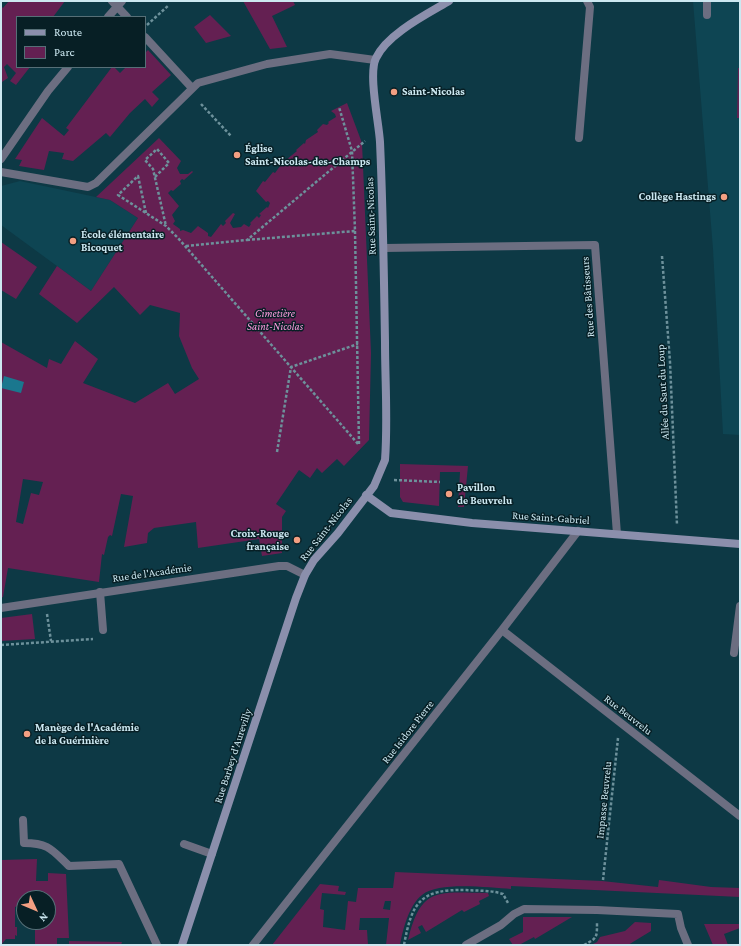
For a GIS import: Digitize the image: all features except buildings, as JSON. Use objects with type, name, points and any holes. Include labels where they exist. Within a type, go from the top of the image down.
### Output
[{"type":"street","points":[[1,172],[88,187],[96,183],[192,88],[207,79],[252,67],[304,57],[330,54],[375,60],[380,50],[389,42],[420,18],[449,1]]},
{"type":"street","points":[[579,138],[590,6],[587,1]]},
{"type":"street","points":[[707,1],[707,15]]},
{"type":"street","points":[[109,16],[117,3],[126,16]]},
{"type":"street","points":[[146,38],[192,88]]},
{"type":"street","name":"Rue Saint-Nicolas","points":[[305,575],[314,560],[338,533],[374,486],[385,460],[384,248],[380,141],[374,86],[375,60]]},
{"type":"street","points":[[1,159],[48,91],[67,68]]},
{"type":"street","name":"Rue des Bâtisseurs","points":[[384,248],[596,245],[617,534]]},
{"type":"street","name":"Rue Saint-Gabriel","points":[[366,495],[391,513],[472,523],[740,544]]},
{"type":"street","name":"Rue Isidore Pierre","points":[[253,945],[502,630],[578,531]]},
{"type":"street","name":"Rue de l'Académie","points":[[1,608],[279,566],[287,566],[305,575]]},
{"type":"street","name":"Rue Barbey d'Aurevilly","points":[[182,945],[296,598],[305,575]]},
{"type":"street","points":[[100,592],[104,630]]},
{"type":"street","points":[[734,653],[740,606]]},
{"type":"street","name":"Rue Beuvrelu","points":[[502,630],[740,816]]},
{"type":"street","points":[[23,820],[24,843],[40,843],[51,850],[69,866],[119,864],[157,945]]},
{"type":"street","points":[[184,844],[212,854]]},
{"type":"street","points":[[466,945],[502,925],[514,914],[524,909],[597,910],[678,914],[681,928],[688,945]]},
{"type":"path","points":[[146,25],[169,5]]},
{"type":"path","points":[[201,104],[231,136]]},
{"type":"path","points":[[146,213],[138,176],[118,195],[166,226],[359,445],[358,344],[352,151],[339,107]]},
{"type":"path","points":[[247,240],[365,141]]},
{"type":"path","points":[[155,177],[169,163],[157,149],[145,160],[153,169],[166,226]]},
{"type":"path","points":[[185,246],[355,231]]},
{"type":"path","name":"Allée du Saut du Loup","points":[[662,256],[670,362],[677,528]]},
{"type":"path","points":[[291,367],[358,344]]},
{"type":"path","points":[[277,452],[291,367]]},
{"type":"path","points":[[394,480],[440,482]]},
{"type":"path","points":[[46,614],[47,613],[51,641]]},
{"type":"path","points":[[1,645],[93,639]]},
{"type":"path","name":"Impasse Beuvrelu","points":[[604,880],[620,722]]},
{"type":"path","points":[[404,945],[408,925],[415,908],[424,896],[433,893],[457,890],[496,891],[503,894],[514,914]]},
{"type":"path","points":[[584,945],[595,940],[597,936],[597,910]]},
{"type":"shaded area","name":"Collège Hastings","points":[[693,1],[740,1],[740,435],[723,434],[713,249]]},
{"type":"shaded area","name":"École élémentaire Bicoquet","points":[[20,181],[110,200],[138,218],[91,291],[1,225],[1,186]]},
{"type":"shaded area","points":[[4,376],[24,382],[21,393],[1,388]]},
{"type":"green space","points":[[9,1],[65,1],[54,16],[16,16],[16,68],[29,68],[16,85],[10,81],[16,73],[7,64],[4,67],[8,78],[2,82],[1,81],[1,6],[3,8]]},
{"type":"green space","points":[[243,1],[293,1],[295,5],[272,16],[287,47],[270,49]]},
{"type":"green space","points":[[210,15],[231,36],[206,43],[194,27]]},
{"type":"green space","points":[[148,50],[171,75],[152,92],[159,99],[152,107],[145,99],[130,113],[110,137],[106,133],[73,161],[62,159],[64,153],[49,151],[44,170],[19,166],[22,160],[15,159],[42,118],[64,136],[69,130],[66,128],[111,68],[115,68],[120,73],[125,68],[146,68],[146,52]]},
{"type":"green space","points":[[738,68],[740,68],[740,118],[737,118]]},
{"type":"green space","name":"Cimetière Saint-Nicolas","points":[[347,103],[362,143],[371,353],[369,440],[344,466],[337,459],[322,473],[317,468],[310,478],[299,470],[276,504],[286,511],[282,517],[282,553],[262,556],[259,539],[198,548],[196,522],[154,528],[148,533],[147,543],[124,547],[133,496],[121,494],[112,536],[110,535],[108,537],[104,555],[102,554],[99,582],[8,568],[3,597],[1,598],[1,342],[47,368],[49,359],[61,364],[75,341],[98,359],[83,383],[135,403],[168,383],[175,394],[199,379],[192,368],[179,336],[180,313],[150,305],[140,315],[114,287],[77,323],[39,294],[57,266],[91,291],[138,218],[110,200],[96,197],[159,138],[181,161],[177,168],[180,174],[188,174],[192,171],[193,172],[184,180],[182,179],[180,181],[181,184],[173,191],[171,190],[168,193],[179,206],[172,215],[175,221],[173,224],[180,229],[180,231],[183,230],[191,233],[198,226],[211,237],[221,224],[223,226],[226,223],[225,221],[233,213],[235,214],[230,223],[233,228],[241,227],[244,224],[249,227],[251,224],[250,223],[257,216],[259,218],[261,215],[259,214],[267,207],[268,208],[270,203],[268,201],[266,202],[256,191],[263,181],[265,182],[273,172],[275,173],[283,162],[287,161],[286,160],[297,151],[296,150],[304,143],[305,144],[306,140],[318,132],[317,130],[323,124],[327,125],[329,123],[328,122],[336,117],[331,111]],"holes":[[[23,479],[43,482],[39,495],[31,493],[23,524],[16,522]]]},
{"type":"green space","points":[[1,242],[37,267],[16,299],[1,290]]},
{"type":"green space","points":[[400,464],[468,466],[464,507],[458,507],[460,472],[440,472],[439,506],[403,502],[400,497]]},
{"type":"green space","points":[[32,614],[35,639],[1,641],[1,618]]},
{"type":"green space","points":[[37,859],[36,881],[48,881],[48,873],[66,874],[69,938],[57,938],[57,945],[35,945],[35,930],[56,930],[56,890],[16,890],[15,927],[17,930],[17,936],[15,935],[15,939],[6,939],[1,945],[1,860]]},
{"type":"green space","points":[[395,872],[602,881],[658,887],[659,880],[711,887],[740,888],[740,897],[511,886],[511,889],[465,886],[440,888],[430,891],[417,899],[407,918],[400,945],[386,945],[389,918],[360,918],[359,930],[367,930],[368,945],[272,945],[320,884],[339,886],[338,891],[346,892],[345,895],[322,893],[320,909],[324,910],[323,927],[345,930],[348,901],[356,902],[358,888],[393,888]],"holes":[[[385,901],[391,901],[390,910],[383,909]]]},
{"type":"green space","points":[[445,893],[488,893],[489,896],[479,901],[480,904],[464,912],[462,910],[426,932],[422,925],[418,927],[421,933],[408,940],[413,922],[419,909],[426,901],[434,896]]},
{"type":"green space","points":[[523,917],[572,917],[535,939],[534,937],[519,945],[513,945],[509,939],[523,932]]},
{"type":"green space","points":[[635,922],[651,923],[651,931],[628,945],[591,945],[597,942],[600,937],[625,931]]},
{"type":"green space","points":[[704,924],[740,924],[740,928],[724,934],[728,945],[713,945]]},
{"type":"green space","points":[[69,941],[122,942],[121,945],[69,945]]},
{"type":"place","name":"Saint-Nicolas","points":[[394,92]]},
{"type":"place","name":"Église Saint-Nicolas-des-Champs","points":[[237,155]]},
{"type":"place","name":"Collège Hastings","points":[[724,197]]},
{"type":"place","name":"École élémentaire Bicoquet","points":[[73,241]]},
{"type":"place","name":"Pavillon de Beuvrelu","points":[[449,494]]},
{"type":"place","name":"Croix-Rouge française","points":[[297,540]]},
{"type":"place","name":"Manège de l'Académie de la Guérinière","points":[[27,734]]}]
